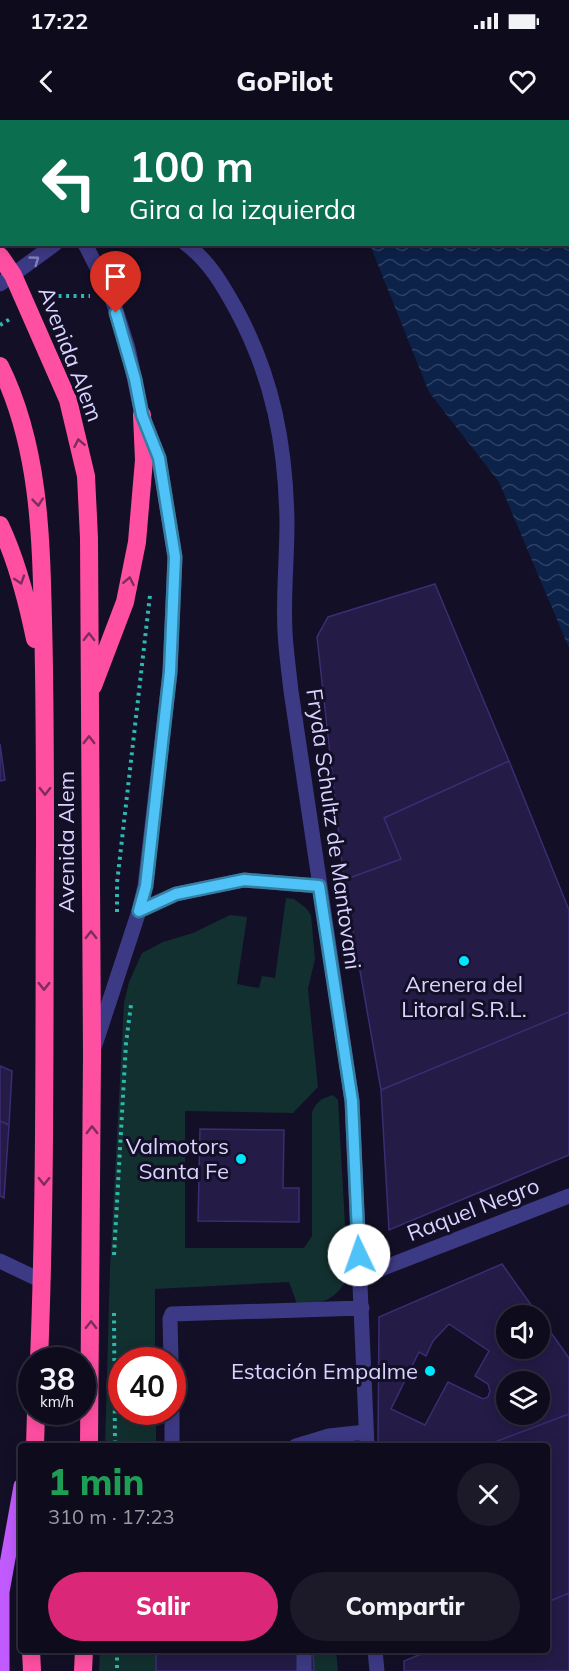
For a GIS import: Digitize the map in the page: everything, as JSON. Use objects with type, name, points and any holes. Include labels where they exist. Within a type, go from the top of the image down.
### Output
[{"type":"highway","name":"Avenida Alem","points":[[0,256],[7,280],[28,309],[68,400],[86,476],[89,538],[92,1054],[89,1443]]},
{"type":"highway","name":"Avenida Alem","points":[[0,366],[17,408],[27,444],[41,532],[45,691],[44,1150],[39,1347]]},
{"type":"highway","points":[[89,696],[125,602],[137,542],[144,460],[142,415]]},
{"type":"highway","points":[[0,525],[10,546],[28,602],[45,691]]},
{"type":"highway","points":[[35,1425],[35,1443]]},
{"type":"highway","points":[[31,1653],[32,1671]]},
{"type":"highway","points":[[83,1671],[84,1653]]},
{"type":"main road","points":[[29,1443],[32,1425]]},
{"type":"main road","points":[[2,1671],[2,1592],[18,1503]]},
{"type":"street","points":[[7,280],[52,246]]},
{"type":"street","points":[[86,246],[111,295],[130,358],[142,415],[159,458],[169,507],[175,566],[170,672],[146,886],[92,1054]]},
{"type":"street","name":"Fryda Schultz de Mantovani","points":[[188,246],[214,271],[260,359],[274,403],[285,471],[287,651],[298,744],[352,1101],[366,1439]]},
{"type":"street","points":[[139,911],[176,894],[244,880],[319,886]]},
{"type":"street","name":"Raquel Negro","points":[[360,1277],[569,1196]]},
{"type":"street","points":[[0,1261],[42,1281]]},
{"type":"street","points":[[171,1347],[170,1318],[172,1314],[362,1308]]},
{"type":"street","points":[[171,1425],[172,1443]]},
{"type":"street","points":[[306,1443],[329,1436],[366,1439]]},
{"type":"street","points":[[304,1653],[304,1671]]},
{"type":"street","points":[[375,1653],[376,1671]]},
{"type":"path","points":[[0,325],[47,297],[111,295]]},
{"type":"path","points":[[125,952],[117,912],[117,883],[150,594],[175,566]]},
{"type":"path","points":[[114,1258],[126,1043],[132,1001]]},
{"type":"path","points":[[114,1310],[115,1443]]},
{"type":"path","points":[[117,1653],[117,1671]]},
{"type":"green space","points":[[286,898],[294,899],[311,915],[315,959],[308,989],[318,1087],[293,1113],[185,1111],[185,1248],[304,1248],[312,1236],[312,1112],[320,1101],[333,1095],[338,1100],[348,1278],[332,1297],[321,1302],[306,1304],[297,1304],[289,1282],[155,1289],[155,1347],[108,1347],[108,1425],[156,1425],[156,1443],[105,1443],[110,1269],[124,1003],[129,982],[142,953],[163,942],[193,933],[230,915],[247,917],[237,984],[259,988],[262,976],[275,978]]},
{"type":"green space","points":[[100,1653],[156,1653],[156,1671],[99,1671]]},
{"type":"green space","points":[[313,1653],[336,1653],[338,1671],[314,1671]]},
{"type":"water","points":[[370,246],[569,246],[569,648],[499,482],[429,392]]},
{"type":"building","points":[[435,584],[509,761],[384,818],[401,859],[344,880],[317,637],[328,617]]},
{"type":"building","points":[[0,744],[5,780],[0,781]]},
{"type":"building","name":"Arenera del Litoral S.R.L.","points":[[509,761],[569,910],[569,1012],[381,1090],[344,880],[401,859],[384,818]]},
{"type":"building","points":[[569,1012],[569,1155],[389,1230],[381,1090]]},
{"type":"building","points":[[0,1066],[12,1071],[9,1125],[0,1121]]},
{"type":"building","points":[[0,1121],[9,1125],[4,1198],[0,1196]]},
{"type":"building","name":"Valmotors Santa Fe","points":[[200,1129],[284,1130],[283,1188],[299,1188],[299,1222],[198,1221]]},
{"type":"building","points":[[502,1264],[531,1305],[496,1305],[496,1359],[550,1359],[550,1331],[569,1358],[569,1414],[550,1421],[550,1371],[496,1371],[496,1425],[540,1425],[492,1443],[378,1443],[379,1317]]},
{"type":"building","points":[[449,1324],[489,1351],[475,1376],[488,1384],[490,1391],[488,1397],[483,1399],[448,1382],[425,1425],[391,1409],[419,1352],[426,1356],[433,1341]]},
{"type":"building","points":[[569,1414],[569,1593],[550,1601],[550,1443],[492,1443],[540,1425],[550,1425],[550,1421]]},
{"type":"building","points":[[569,1593],[569,1671],[404,1671],[404,1661],[424,1653],[550,1653],[550,1601]]},
{"type":"building","points":[[156,1653],[313,1653],[314,1671],[156,1671]]},
{"type":"place","name":"Arenera del Litoral S.R.L.","points":[[464,961]]},
{"type":"place","name":"Valmotors Santa Fe","points":[[241,1159]]},
{"type":"place","name":"Estación Empalme","points":[[430,1371]]},
{"type":"route","points":[[116,313],[128,348],[142,415],[159,458],[169,507],[175,557],[170,672],[146,886],[139,911],[176,894],[244,880],[319,886],[352,1101],[359,1255]]}]
